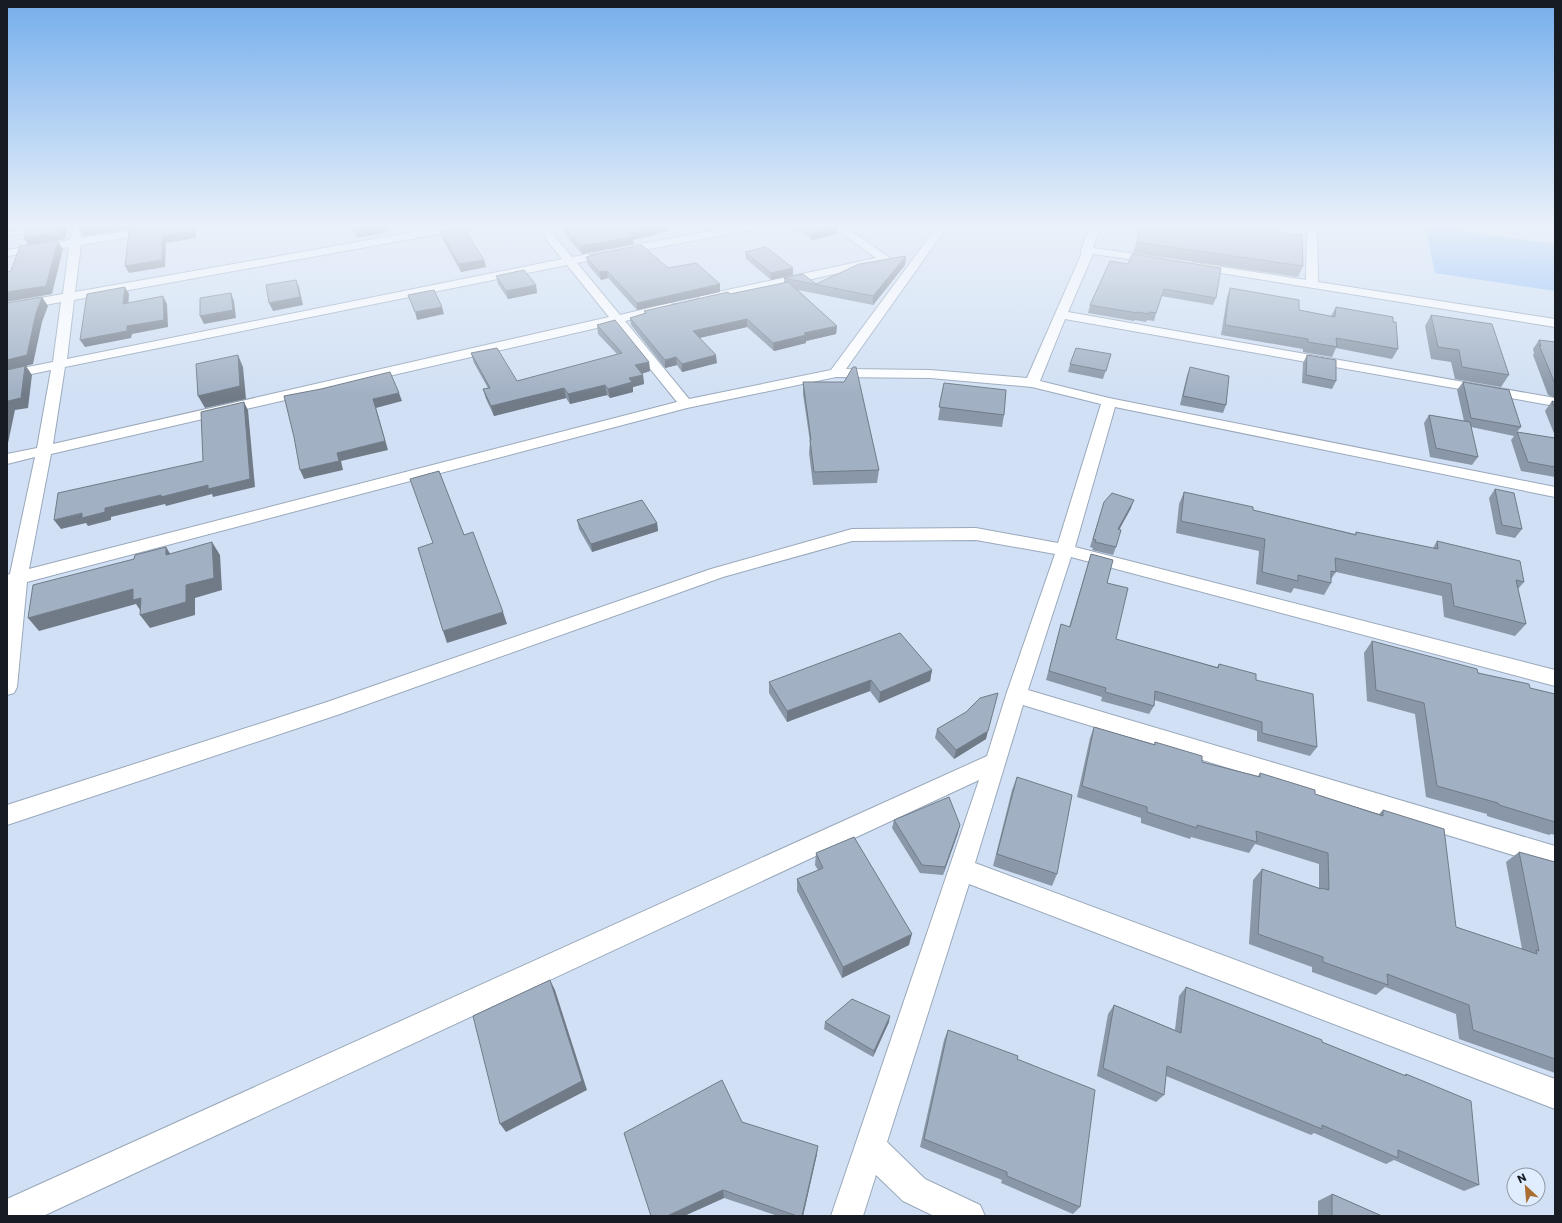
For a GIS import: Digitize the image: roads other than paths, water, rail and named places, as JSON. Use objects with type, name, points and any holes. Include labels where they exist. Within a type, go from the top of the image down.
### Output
[{"type":"street","points":[[7,687],[13,580],[44,450],[59,365],[69,281]]},
{"type":"street","points":[[7,308],[160,281]]},
{"type":"street","points":[[7,375],[471,281]]},
{"type":"street","points":[[586,281],[686,404]]},
{"type":"street","points":[[7,459],[784,281]]},
{"type":"street","points":[[836,373],[902,281]]},
{"type":"street","points":[[1032,383],[1075,281]]},
{"type":"street","points":[[1293,281],[1555,323]]},
{"type":"street","points":[[1061,314],[1555,402]]},
{"type":"street","points":[[13,580],[686,404],[836,373],[930,374],[1032,383],[1109,402],[1555,492]]},
{"type":"street","points":[[847,1216],[996,762],[1016,695],[1065,550],[1109,402]]},
{"type":"street","points":[[7,815],[333,708],[717,573],[852,535],[976,534],[1065,550],[1555,678]]},
{"type":"street","points":[[1016,695],[1555,858]]},
{"type":"street","points":[[7,1216],[996,762]]},
{"type":"street","points":[[960,869],[1555,1094]]},
{"type":"street","points":[[870,1147],[914,1190],[969,1216]]}]
